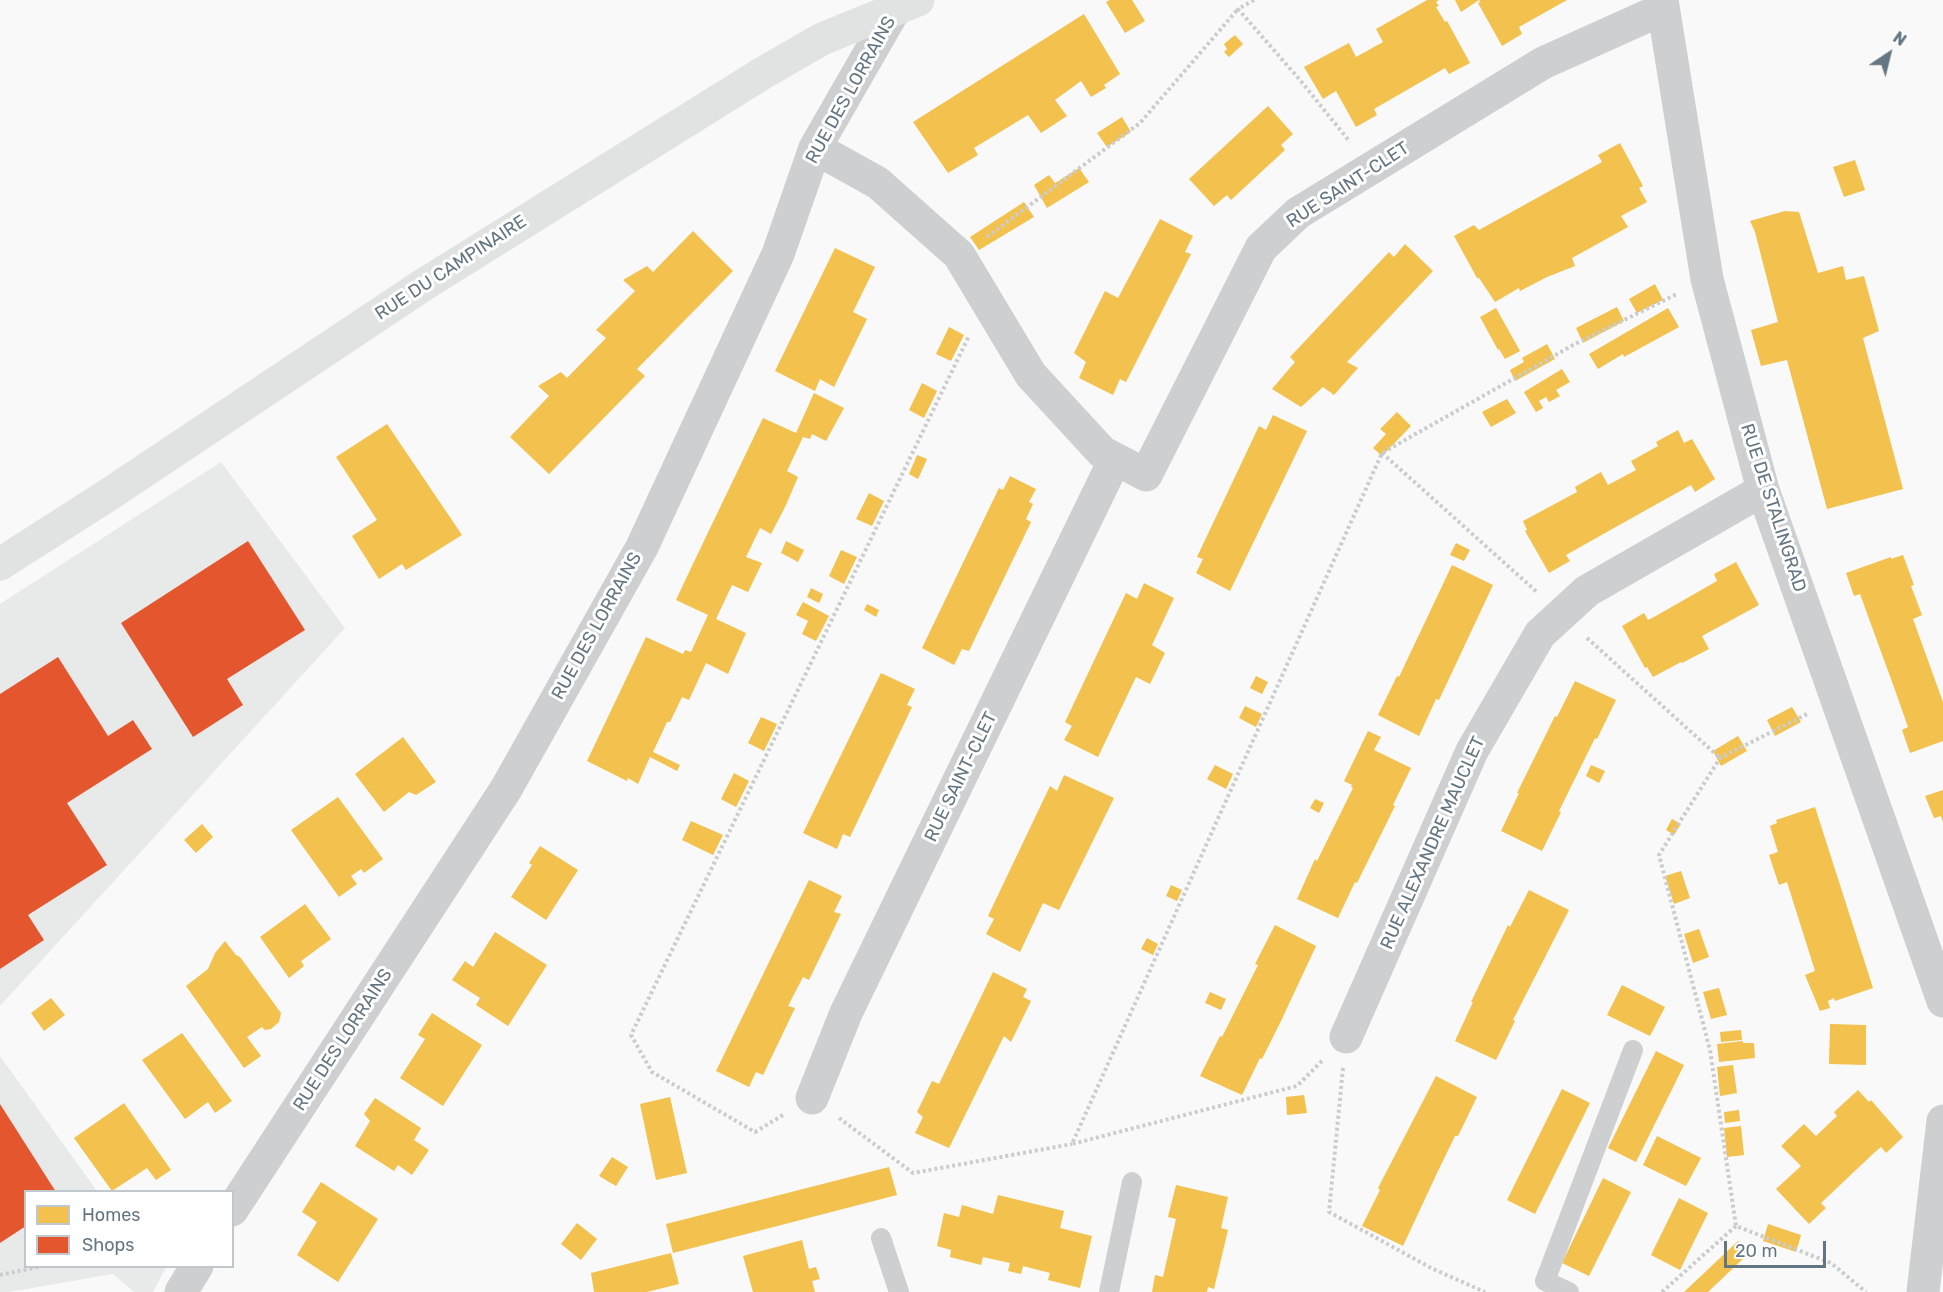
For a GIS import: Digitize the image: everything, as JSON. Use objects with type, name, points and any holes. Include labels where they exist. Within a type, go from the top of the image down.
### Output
[{"type":"main road","name":"RUE DU CAMPINAIRE","points":[[0,564],[105,497],[423,285],[763,73],[822,39],[907,4]]},
{"type":"street","name":"RUE DES LORRAINS","points":[[234,1207],[506,789],[642,547],[778,254],[815,148],[907,4]]},
{"type":"street","name":"RUE SAINT-CLET","points":[[815,148],[878,183],[959,255],[1031,375],[1102,452],[1146,475],[1260,248],[1298,213],[1543,63],[1662,5]]},
{"type":"street","name":"RUE DE STALINGRAD","points":[[1662,5],[1707,279],[1763,490],[1943,1001]]},
{"type":"street","name":"RUE SAINT-CLET","points":[[812,1098],[846,1013],[1114,459]]},
{"type":"street","name":"RUE ALEXANDRE MAUCLET","points":[[1346,1038],[1472,751],[1540,634],[1587,591],[1763,490]]},
{"type":"street","points":[[1923,1292],[1943,1120]]},
{"type":"street","points":[[180,1292],[196,1268]]},
{"type":"lane","points":[[1569,1292],[1545,1281],[1633,1050]]},
{"type":"lane","points":[[1109,1292],[1132,1182]]},
{"type":"lane","points":[[881,1238],[899,1292]]},
{"type":"path","points":[[959,255],[980,243],[1140,123],[1238,9],[1254,0]]},
{"type":"path","points":[[1238,9],[1300,80],[1371,169]]},
{"type":"path","points":[[1072,1144],[1383,453],[1575,344],[1707,279]]},
{"type":"path","points":[[986,300],[631,1035],[652,1072],[755,1132],[812,1098],[913,1173],[1072,1144],[1297,1086],[1346,1038]]},
{"type":"path","points":[[1736,1226],[1710,1050],[1659,855],[1720,758],[1837,699]]},
{"type":"path","points":[[1346,1038],[1329,1212],[1433,1269],[1485,1292]]},
{"type":"path","points":[[1662,1292],[1736,1226]]},
{"type":"path","points":[[1736,1226],[1831,1263],[1866,1292]]},
{"type":"path","points":[[0,1275],[33,1268]]},
{"type":"shaded area","points":[[221,462],[345,628],[0,1006],[0,604]]},
{"type":"shaded area","points":[[0,1056],[96,1190],[24,1190],[24,1268],[165,1268],[153,1292],[134,1292],[113,1274],[0,1292]]},
{"type":"building: Homes","points":[[1132,0],[1145,21],[1125,33],[1106,2]]},
{"type":"building: Homes","points":[[1427,0],[1439,0],[1436,2],[1439,6],[1436,7],[1445,22],[1447,21],[1470,63],[1449,74],[1445,68],[1374,109],[1377,115],[1356,127],[1336,91],[1323,99],[1304,67],[1349,43],[1356,57],[1383,42],[1376,29]]},
{"type":"building: Homes","points":[[1455,0],[1479,0],[1461,12]]},
{"type":"building: Homes","points":[[1479,0],[1567,0],[1519,27],[1522,34],[1502,46],[1478,3]]},
{"type":"building: Homes","points":[[1084,14],[1120,74],[1104,85],[1106,88],[1091,97],[1081,81],[1055,100],[1067,116],[1041,133],[1028,115],[974,148],[978,155],[948,173],[913,122]]},
{"type":"building: Homes","points":[[1235,35],[1243,44],[1229,57],[1224,52],[1227,49],[1224,44]]},
{"type":"building: Homes","points":[[1268,106],[1293,134],[1281,145],[1285,150],[1231,200],[1227,195],[1214,206],[1189,179]]},
{"type":"building: Homes","points":[[1122,117],[1131,132],[1107,147],[1097,133]]},
{"type":"building: Homes","points":[[1620,143],[1643,186],[1639,188],[1647,202],[1621,216],[1628,227],[1572,258],[1575,266],[1520,291],[1519,288],[1495,302],[1477,278],[1454,236],[1474,225],[1479,230],[1602,162],[1598,155]]},
{"type":"building: Homes","points":[[1855,160],[1865,190],[1844,197],[1833,167]]},
{"type":"building: Homes","points":[[1079,168],[1089,182],[1047,208],[1034,185],[1049,175],[1055,183]]},
{"type":"building: Homes","points":[[1024,202],[1034,217],[979,250],[970,237]]},
{"type":"building: Homes","points":[[1785,211],[1799,212],[1818,273],[1843,266],[1846,280],[1864,276],[1879,331],[1863,338],[1903,489],[1827,509],[1787,360],[1761,366],[1751,330],[1778,322],[1755,232],[1750,221]]},
{"type":"building: Homes","points":[[1160,219],[1193,236],[1185,252],[1191,254],[1126,382],[1120,379],[1113,395],[1079,378],[1086,362],[1074,353],[1105,291],[1118,298]]},
{"type":"building: Homes","points":[[693,231],[733,271],[637,369],[645,376],[549,474],[510,437],[549,396],[538,386],[561,372],[567,378],[606,338],[596,330],[635,291],[623,280],[647,266],[653,272]]},
{"type":"building: Homes","points":[[1405,244],[1433,271],[1347,362],[1358,368],[1334,395],[1323,387],[1301,407],[1272,389],[1295,362],[1290,357],[1389,252],[1394,257]]},
{"type":"building: Homes","points":[[835,248],[875,267],[853,312],[867,319],[834,387],[820,379],[815,391],[775,371]]},
{"type":"building: Homes","points":[[1655,284],[1663,300],[1637,313],[1629,299]]},
{"type":"building: Homes","points":[[1617,307],[1624,321],[1583,343],[1576,328]]},
{"type":"building: Homes","points":[[1496,308],[1520,351],[1505,359],[1480,317]]},
{"type":"building: Homes","points":[[1668,308],[1679,327],[1624,357],[1623,354],[1598,369],[1589,354]]},
{"type":"building: Homes","points":[[949,327],[964,335],[951,361],[936,354]]},
{"type":"building: Homes","points":[[1547,344],[1555,359],[1515,381],[1510,370],[1524,362],[1522,358]]},
{"type":"building: Homes","points":[[1562,369],[1570,382],[1556,390],[1560,396],[1549,402],[1546,397],[1539,401],[1543,408],[1536,412],[1524,392]]},
{"type":"building: Homes","points":[[922,383],[937,391],[924,418],[909,410]]},
{"type":"building: Homes","points":[[814,393],[844,408],[826,441],[812,434],[810,439],[803,437],[787,471],[798,477],[786,505],[771,534],[760,528],[746,557],[762,563],[748,592],[732,585],[716,619],[746,633],[728,674],[706,663],[689,700],[682,697],[653,752],[680,765],[677,771],[650,757],[638,784],[587,761],[646,637],[683,654],[685,650],[691,652],[708,615],[676,600],[691,568],[763,418],[796,433]]},
{"type":"building: Homes","points":[[1507,399],[1516,413],[1491,427],[1482,412]]},
{"type":"building: Homes","points":[[1397,412],[1411,426],[1382,456],[1373,448],[1386,434],[1380,429]]},
{"type":"building: Homes","points":[[1273,415],[1307,431],[1230,591],[1196,573],[1203,559],[1197,557],[1259,426],[1266,430]]},
{"type":"building: Homes","points":[[387,424],[462,535],[406,570],[402,564],[379,579],[352,536],[377,520],[336,457]]},
{"type":"building: Homes","points":[[1678,430],[1684,443],[1692,439],[1715,479],[1695,492],[1691,485],[1566,555],[1570,561],[1549,573],[1525,531],[1527,530],[1523,521],[1577,492],[1575,487],[1601,472],[1608,485],[1636,470],[1631,461],[1658,446],[1656,442]]},
{"type":"building: Homes","points":[[917,455],[927,459],[918,479],[909,474]]},
{"type":"building: Homes","points":[[1010,476],[1036,489],[1029,502],[1033,504],[1026,519],[1031,522],[969,651],[962,649],[954,665],[922,648],[999,488],[1003,490]]},
{"type":"building: Homes","points":[[869,493],[884,501],[872,526],[856,519]]},
{"type":"building: Homes","points":[[786,541],[804,550],[798,562],[781,553]]},
{"type":"building: Homes","points":[[1456,543],[1470,550],[1464,561],[1450,555]]},
{"type":"building: Homes","points":[[841,550],[857,557],[844,584],[829,576]]},
{"type":"building: Homes","points":[[1903,555],[1922,615],[1913,619],[1943,702],[1943,741],[1910,753],[1902,730],[1908,727],[1895,690],[1860,594],[1854,596],[1846,573]]},
{"type":"building: Homes","points":[[1736,562],[1759,605],[1702,636],[1709,649],[1653,677],[1647,667],[1645,668],[1622,626],[1644,613],[1648,620],[1654,617],[1717,581],[1714,574]]},
{"type":"building: Homes","points":[[1452,565],[1493,585],[1439,700],[1436,699],[1419,736],[1378,715],[1397,676],[1399,677]]},
{"type":"building: Homes","points":[[1144,583],[1174,598],[1152,645],[1165,653],[1150,684],[1136,677],[1098,757],[1064,740],[1072,726],[1065,722],[1126,593],[1137,599]]},
{"type":"building: Homes","points":[[811,588],[823,594],[819,603],[807,597]]},
{"type":"building: Homes","points":[[803,602],[829,616],[816,641],[802,634],[808,621],[796,615]]},
{"type":"building: Homes","points":[[867,604],[879,610],[876,617],[864,610]]},
{"type":"building: Homes","points":[[881,673],[915,689],[907,705],[912,707],[850,837],[843,834],[837,849],[803,833]]},
{"type":"building: Homes","points":[[1256,676],[1268,682],[1262,694],[1250,688]]},
{"type":"building: Homes","points":[[1575,681],[1616,700],[1559,811],[1561,812],[1542,851],[1501,831],[1519,793],[1517,793]]},
{"type":"building: Homes","points":[[1245,706],[1262,714],[1256,727],[1239,718]]},
{"type":"building: Homes","points":[[1792,707],[1801,722],[1775,736],[1767,720]]},
{"type":"building: Homes","points":[[761,717],[777,724],[764,751],[748,743]]},
{"type":"building: Homes","points":[[1368,731],[1381,737],[1374,750],[1411,768],[1393,805],[1395,806],[1338,918],[1297,899],[1315,859],[1317,861],[1353,788],[1344,781]]},
{"type":"building: Homes","points":[[1738,736],[1747,751],[1721,766],[1713,751]]},
{"type":"building: Homes","points":[[403,737],[436,782],[416,795],[409,792],[384,812],[355,774]]},
{"type":"building: Homes","points":[[1215,765],[1233,774],[1226,789],[1207,779]]},
{"type":"building: Homes","points":[[1591,765],[1605,771],[1599,783],[1586,776]]},
{"type":"building: Homes","points":[[734,773],[749,781],[736,807],[721,799]]},
{"type":"building: Homes","points":[[1064,775],[1114,798],[1059,910],[1043,903],[1020,952],[986,934],[994,919],[988,916],[1050,786],[1057,791]]},
{"type":"building: Homes","points":[[1943,790],[1943,822],[1941,816],[1934,818],[1925,796]]},
{"type":"building: Homes","points":[[338,797],[383,859],[364,873],[361,869],[351,876],[357,884],[339,897],[291,830]]},
{"type":"building: Homes","points":[[1315,799],[1324,803],[1319,813],[1310,808]]},
{"type":"building: Homes","points":[[1815,807],[1873,988],[1835,1001],[1834,998],[1828,1001],[1830,1008],[1820,1011],[1805,975],[1815,971],[1787,882],[1779,885],[1769,855],[1778,852],[1770,826],[1777,823],[1776,820]]},
{"type":"building: Homes","points":[[1672,819],[1681,824],[1674,835],[1666,830]]},
{"type":"building: Homes","points":[[691,821],[723,835],[713,855],[682,840]]},
{"type":"building: Homes","points":[[202,824],[213,837],[196,853],[184,840]]},
{"type":"building: Homes","points":[[540,846],[578,870],[546,920],[511,897],[532,865],[529,863]]},
{"type":"building: Homes","points":[[1681,871],[1690,898],[1674,904],[1665,876]]},
{"type":"building: Homes","points":[[809,880],[842,896],[834,912],[841,914],[809,980],[803,977],[788,1006],[795,1008],[763,1075],[756,1072],[749,1087],[716,1071]]},
{"type":"building: Homes","points":[[1171,885],[1182,890],[1177,901],[1166,896]]},
{"type":"building: Homes","points":[[1529,890],[1569,910],[1513,1020],[1515,1021],[1496,1060],[1455,1041],[1508,925],[1510,927]]},
{"type":"building: Homes","points":[[305,904],[331,939],[301,961],[304,966],[289,978],[260,937]]},
{"type":"building: Homes","points":[[1275,925],[1316,946],[1281,1021],[1242,1095],[1200,1076],[1258,965],[1255,964]]},
{"type":"building: Homes","points":[[1699,929],[1709,957],[1693,963],[1684,934]]},
{"type":"building: Homes","points":[[495,932],[547,965],[508,1026],[476,1005],[480,998],[452,980],[465,961],[473,967]]},
{"type":"building: Homes","points":[[1147,938],[1158,944],[1153,955],[1141,949]]},
{"type":"building: Homes","points":[[225,941],[240,957],[281,1013],[279,1022],[271,1029],[265,1030],[262,1027],[247,1037],[261,1056],[244,1068],[186,986],[208,969],[215,953]]},
{"type":"building: Homes","points":[[993,972],[1027,989],[1023,997],[1031,1001],[1011,1042],[1004,1036],[949,1148],[915,1133],[923,1117],[917,1112],[932,1081],[939,1084]]},
{"type":"building: Homes","points":[[1622,985],[1665,1007],[1650,1036],[1607,1015]]},
{"type":"building: Homes","points":[[1719,988],[1727,1015],[1711,1019],[1703,992]]},
{"type":"building: Homes","points":[[1210,992],[1226,999],[1221,1010],[1205,1003]]},
{"type":"building: Homes","points":[[51,998],[65,1015],[44,1031],[31,1013]]},
{"type":"building: Homes","points":[[432,1013],[482,1045],[443,1106],[400,1078],[425,1039],[418,1035]]},
{"type":"building: Homes","points":[[1830,1024],[1866,1025],[1866,1065],[1829,1064]]},
{"type":"building: Homes","points":[[1741,1030],[1742,1040],[1721,1042],[1720,1032]]},
{"type":"building: Homes","points":[[182,1033],[232,1101],[215,1113],[208,1102],[185,1119],[142,1060]]},
{"type":"building: Homes","points":[[1743,1041],[1743,1043],[1754,1043],[1755,1058],[1719,1062],[1717,1044]]},
{"type":"building: Homes","points":[[1656,1051],[1684,1065],[1636,1162],[1608,1148]]},
{"type":"building: Homes","points":[[1733,1065],[1737,1093],[1720,1096],[1717,1067]]},
{"type":"building: Homes","points":[[1436,1076],[1477,1097],[1458,1136],[1455,1136],[1403,1246],[1362,1226],[1380,1190],[1378,1188]]},
{"type":"building: Homes","points":[[1562,1089],[1590,1103],[1535,1214],[1507,1200]]},
{"type":"building: Homes","points":[[1858,1090],[1869,1102],[1871,1100],[1903,1137],[1886,1153],[1881,1147],[1875,1152],[1821,1203],[1826,1208],[1809,1224],[1776,1189],[1801,1166],[1781,1146],[1804,1124],[1816,1136],[1837,1116],[1834,1112]]},
{"type":"building: Homes","points":[[1304,1095],[1307,1113],[1287,1115],[1286,1097]]},
{"type":"building: Homes","points":[[670,1097],[687,1173],[656,1180],[640,1104]]},
{"type":"building: Homes","points":[[375,1098],[421,1128],[414,1140],[429,1150],[412,1175],[398,1165],[394,1171],[355,1146],[370,1121],[364,1114]]},
{"type":"building: Homes","points":[[124,1103],[171,1170],[156,1180],[147,1168],[111,1190],[74,1138]]},
{"type":"building: Homes","points":[[1739,1110],[1740,1121],[1725,1123],[1724,1112]]},
{"type":"building: Homes","points":[[1741,1126],[1744,1155],[1727,1157],[1724,1128]]},
{"type":"building: Homes","points":[[1657,1136],[1701,1158],[1686,1186],[1643,1165]]},
{"type":"building: Homes","points":[[612,1157],[628,1167],[616,1186],[599,1176]]},
{"type":"building: Homes","points":[[889,1167],[897,1195],[673,1253],[666,1224]]},
{"type":"building: Homes","points":[[1603,1178],[1631,1192],[1589,1276],[1562,1263]]},
{"type":"building: Homes","points":[[321,1182],[378,1219],[338,1282],[297,1255],[317,1222],[302,1212]]},
{"type":"building: Homes","points":[[1176,1185],[1228,1197],[1221,1228],[1228,1230],[1214,1289],[1208,1287],[1207,1292],[1152,1292],[1155,1275],[1163,1277],[1176,1219],[1168,1217]]},
{"type":"building: Homes","points":[[998,1195],[1064,1211],[1060,1228],[1092,1236],[1080,1288],[1048,1280],[1050,1273],[1023,1266],[1021,1274],[1008,1271],[1010,1263],[983,1257],[981,1265],[950,1257],[951,1250],[937,1246],[944,1213],[959,1217],[962,1205],[993,1214]]},
{"type":"building: Homes","points":[[1679,1198],[1708,1213],[1680,1270],[1651,1255]]},
{"type":"building: Homes","points":[[577,1223],[597,1239],[581,1260],[561,1244]]},
{"type":"building: Homes","points":[[1768,1224],[1801,1235],[1796,1252],[1763,1241]]},
{"type":"building: Homes","points":[[802,1240],[809,1269],[816,1267],[820,1279],[812,1281],[815,1292],[753,1292],[743,1256]]},
{"type":"building: Homes","points":[[1738,1241],[1749,1253],[1708,1292],[1684,1292]]},
{"type":"building: Homes","points":[[671,1253],[679,1284],[647,1292],[594,1292],[591,1273]]},
{"type":"building: Shops","points":[[248,541],[305,630],[227,679],[243,705],[193,737],[121,623]]},
{"type":"building: Shops","points":[[58,657],[108,736],[133,720],[152,749],[67,803],[107,865],[28,915],[44,940],[0,969],[0,694]]},
{"type":"building: Shops","points":[[0,1104],[55,1190],[24,1190],[24,1227],[0,1243]]}]
